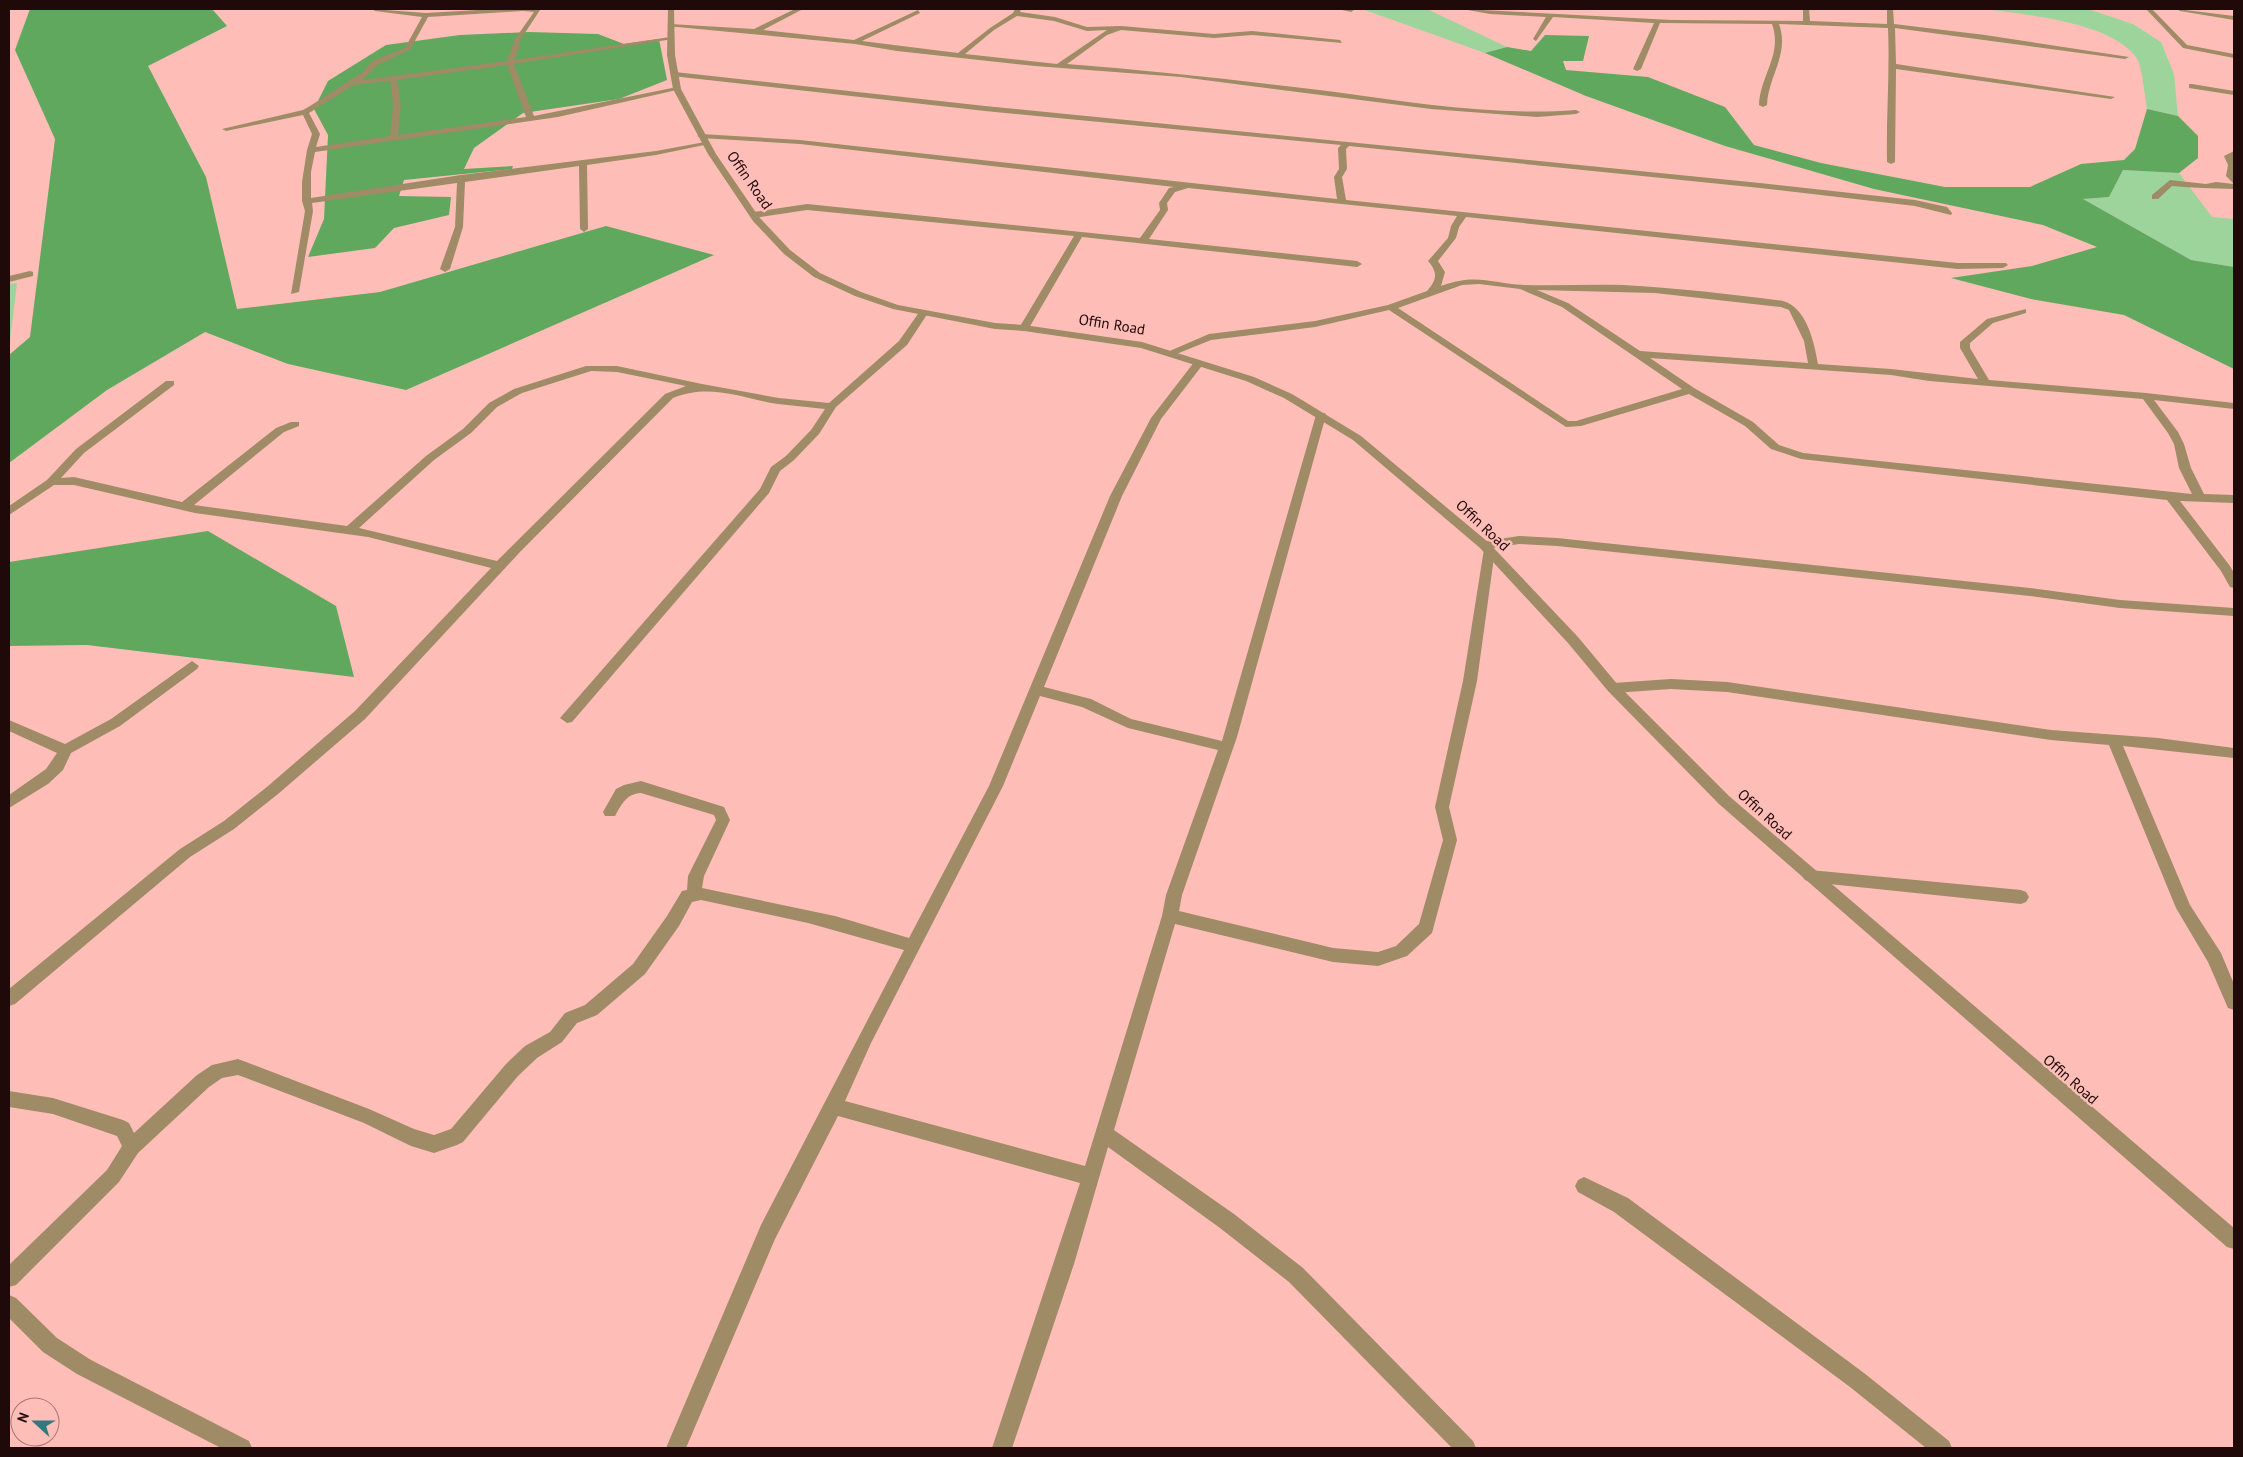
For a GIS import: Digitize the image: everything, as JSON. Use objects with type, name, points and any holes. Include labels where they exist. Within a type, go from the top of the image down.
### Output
[{"type":"street","points":[[375,9],[426,15],[523,9],[541,11],[518,39],[510,63],[531,119]]},
{"type":"street","name":"Offin Road","points":[[671,9],[671,55],[676,74],[677,90],[703,140],[754,215],[787,252],[817,275],[858,294],[896,307],[995,326],[1024,328],[1142,345],[1250,379],[1281,392],[1357,438],[1487,547],[1573,640],[1613,688],[1724,800],[2234,1240]]},
{"type":"street","points":[[753,32],[765,28],[800,9]]},
{"type":"street","points":[[1341,9],[1351,10]]},
{"type":"street","points":[[1465,9],[1712,22],[1892,26],[2125,57]]},
{"type":"street","points":[[1806,9],[1807,23]]},
{"type":"street","points":[[1890,9],[1892,26],[1890,39],[1892,66],[1892,162]]},
{"type":"street","points":[[2149,9],[2185,47],[2234,56]]},
{"type":"street","points":[[2180,9],[2234,17]]},
{"type":"street","points":[[2220,9],[2234,17]]},
{"type":"street","points":[[959,56],[1017,11],[1055,19],[1088,29],[1119,28],[1214,36],[1252,33],[1340,42]]},
{"type":"street","points":[[855,42],[918,12]]},
{"type":"street","points":[[1640,12],[1656,18]]},
{"type":"street","points":[[226,129],[305,112],[366,74],[375,63],[408,49],[426,15]]},
{"type":"street","points":[[1536,39],[1551,15]]},
{"type":"street","points":[[1637,69],[1656,18]]},
{"type":"street","points":[[1763,105],[1763,88],[1776,61],[1780,44],[1780,36],[1774,22]]},
{"type":"street","points":[[670,26],[855,42],[959,56],[1057,66],[1174,74],[1431,107],[1485,109],[1538,114],[1576,112]]},
{"type":"street","points":[[1057,66],[1075,58],[1107,32],[1119,28]]},
{"type":"street","points":[[353,83],[510,63],[670,39]]},
{"type":"street","points":[[1892,66],[2111,98]]},
{"type":"street","points":[[676,74],[1346,145],[1797,188],[1934,206],[1944,209],[1948,213]]},
{"type":"street","points":[[393,78],[397,105],[394,138]]},
{"type":"street","points":[[2192,86],[2234,93]]},
{"type":"street","points":[[311,150],[574,112],[677,90]]},
{"type":"street","points":[[294,292],[309,211],[306,201],[311,150],[316,134],[305,112]]},
{"type":"street","points":[[306,201],[461,178],[656,153],[703,140],[800,142],[1342,202],[1939,264],[2003,265]]},
{"type":"street","points":[[1342,202],[1338,177],[1343,169],[1342,148],[1346,145]]},
{"type":"street","points":[[2234,153],[2228,156],[2232,165],[2230,176],[2234,181]]},
{"type":"street","points":[[583,162],[584,229]]},
{"type":"street","points":[[445,269],[459,226],[461,178]]},
{"type":"street","points":[[2155,197],[2170,183],[2206,187],[2216,185],[2234,187]]},
{"type":"street","points":[[1143,241],[1164,210],[1163,203],[1172,190],[1190,185]]},
{"type":"street","points":[[754,215],[807,207],[1357,264]]},
{"type":"street","points":[[1432,291],[1438,284],[1441,273],[1433,261],[1452,238],[1454,226],[1462,219],[1461,214]]},
{"type":"street","points":[[1024,328],[1079,235]]},
{"type":"street","points":[[9,279],[30,274]]},
{"type":"street","points":[[1170,353],[1209,337],[1315,324],[1391,307],[1461,282],[1480,281],[1522,287],[1608,286],[1635,290],[1676,290],[1782,304],[1793,308],[1809,341],[1814,368]]},
{"type":"street","points":[[1522,287],[1565,305],[1690,390],[1749,424],[1775,447],[1801,456],[2171,497],[2199,496],[2234,500]]},
{"type":"street","points":[[1391,307],[1566,424],[1576,424],[1690,390]]},
{"type":"street","points":[[1986,383],[1965,348],[1965,342],[1990,321],[2023,311]]},
{"type":"street","points":[[567,718],[765,490],[775,469],[790,458],[815,432],[827,416],[831,406],[903,344],[923,313]]},
{"type":"street","points":[[1636,354],[1743,360],[1814,368],[1891,372],[1929,378],[2146,396],[2234,406]]},
{"type":"street","points":[[676,1448],[768,1232],[834,1106],[865,1038],[988,801],[1116,496],[1140,447],[1166,405],[1199,363]]},
{"type":"street","points":[[349,531],[430,458],[467,431],[493,406],[518,391],[590,368],[617,369],[779,401],[831,406]]},
{"type":"street","points":[[9,511],[51,482],[80,451],[170,383]]},
{"type":"street","points":[[9,999],[186,853],[229,825],[258,802],[360,715],[588,475],[669,396],[687,389],[707,386]]},
{"type":"street","points":[[2146,396],[2173,432],[2179,444],[2185,468],[2199,496]]},
{"type":"street","points":[[1002,1448],[1090,1177],[1180,878],[1226,747],[1320,415]]},
{"type":"street","points":[[184,507],[280,430],[295,424]]},
{"type":"street","points":[[51,482],[74,480],[184,507],[287,524],[368,533],[500,566]]},
{"type":"street","points":[[2171,497],[2226,569],[2234,584]]},
{"type":"street","points":[[1170,916],[1332,955],[1378,959],[1401,951],[1426,928],[1450,840],[1442,807],[1470,681],[1487,547],[1519,540],[1557,542],[2030,592],[2120,604],[2234,612]]},
{"type":"street","points":[[9,725],[65,750],[98,736],[192,666]]},
{"type":"street","points":[[1613,688],[1671,684],[1727,687],[2050,735],[2114,741],[2158,742],[2234,753]]},
{"type":"street","points":[[1036,690],[1086,703],[1128,723],[1226,747]]},
{"type":"street","points":[[2114,741],[2184,908],[2215,958],[2234,1002]]},
{"type":"street","points":[[9,802],[27,793],[49,775],[64,759],[65,750]]},
{"type":"street","points":[[610,812],[619,794],[630,787],[719,811],[724,820],[696,876],[694,895]]},
{"type":"street","points":[[1810,876],[2021,897]]},
{"type":"street","points":[[9,1278],[113,1176],[132,1147],[203,1081],[218,1071],[238,1067],[370,1117],[410,1138],[434,1144],[457,1136],[512,1070],[531,1052],[556,1037],[571,1018],[591,1010],[639,969],[673,921],[687,896],[701,894],[812,915],[913,946]]},
{"type":"street","points":[[9,1099],[53,1106],[122,1129],[132,1147]]},
{"type":"street","points":[[834,1106],[1090,1177]]},
{"type":"street","points":[[1103,1133],[1226,1221],[1296,1275],[1466,1448]]},
{"type":"street","points":[[1584,1186],[1621,1205],[1857,1380],[1942,1448]]},
{"type":"street","points":[[9,1306],[50,1345],[84,1367],[242,1448]]},
{"type":"green space","points":[[30,9],[212,9],[227,26],[148,66],[206,177],[237,309],[380,292],[606,226],[714,255],[406,390],[288,364],[205,332],[107,390],[9,463],[9,355],[30,337],[55,139],[15,50]]},
{"type":"green space","points":[[1362,9],[1427,9],[1507,47],[1485,53]]},
{"type":"green space","points":[[1986,9],[2088,9],[2133,24],[2161,42],[2174,74],[2178,116],[2147,109],[2142,74],[2138,61],[2124,45],[2088,28],[2067,22]]},
{"type":"green space","points":[[529,32],[598,34],[624,44],[659,39],[667,80],[619,99],[523,113],[474,148],[464,169],[513,166],[512,169],[404,180],[399,196],[451,197],[449,215],[394,228],[375,248],[308,257],[324,219],[328,135],[314,109],[328,81],[386,45],[460,35]]},
{"type":"green space","points":[[1545,35],[1589,36],[1583,61],[1563,61],[1566,70],[1648,77],[1725,107],[1754,145],[1821,163],[1945,187],[2030,187],[2081,164],[2124,160],[2135,149],[2147,109],[2178,116],[2198,136],[2198,158],[2179,173],[2123,170],[2109,197],[2083,199],[2191,260],[2234,267],[2234,369],[2124,315],[2031,299],[1951,278],[2032,266],[2097,247],[2043,225],[1874,189],[1725,146],[1586,96],[1485,53],[1507,47],[1531,51]]},
{"type":"green space","points":[[2123,170],[2179,173],[2212,217],[2234,219],[2234,267],[2191,260],[2083,199],[2109,197]]},
{"type":"green space","points":[[17,283],[10,342],[9,343],[9,284]]},
{"type":"green space","points":[[208,531],[336,606],[354,677],[87,645],[9,646],[9,562]]}]
